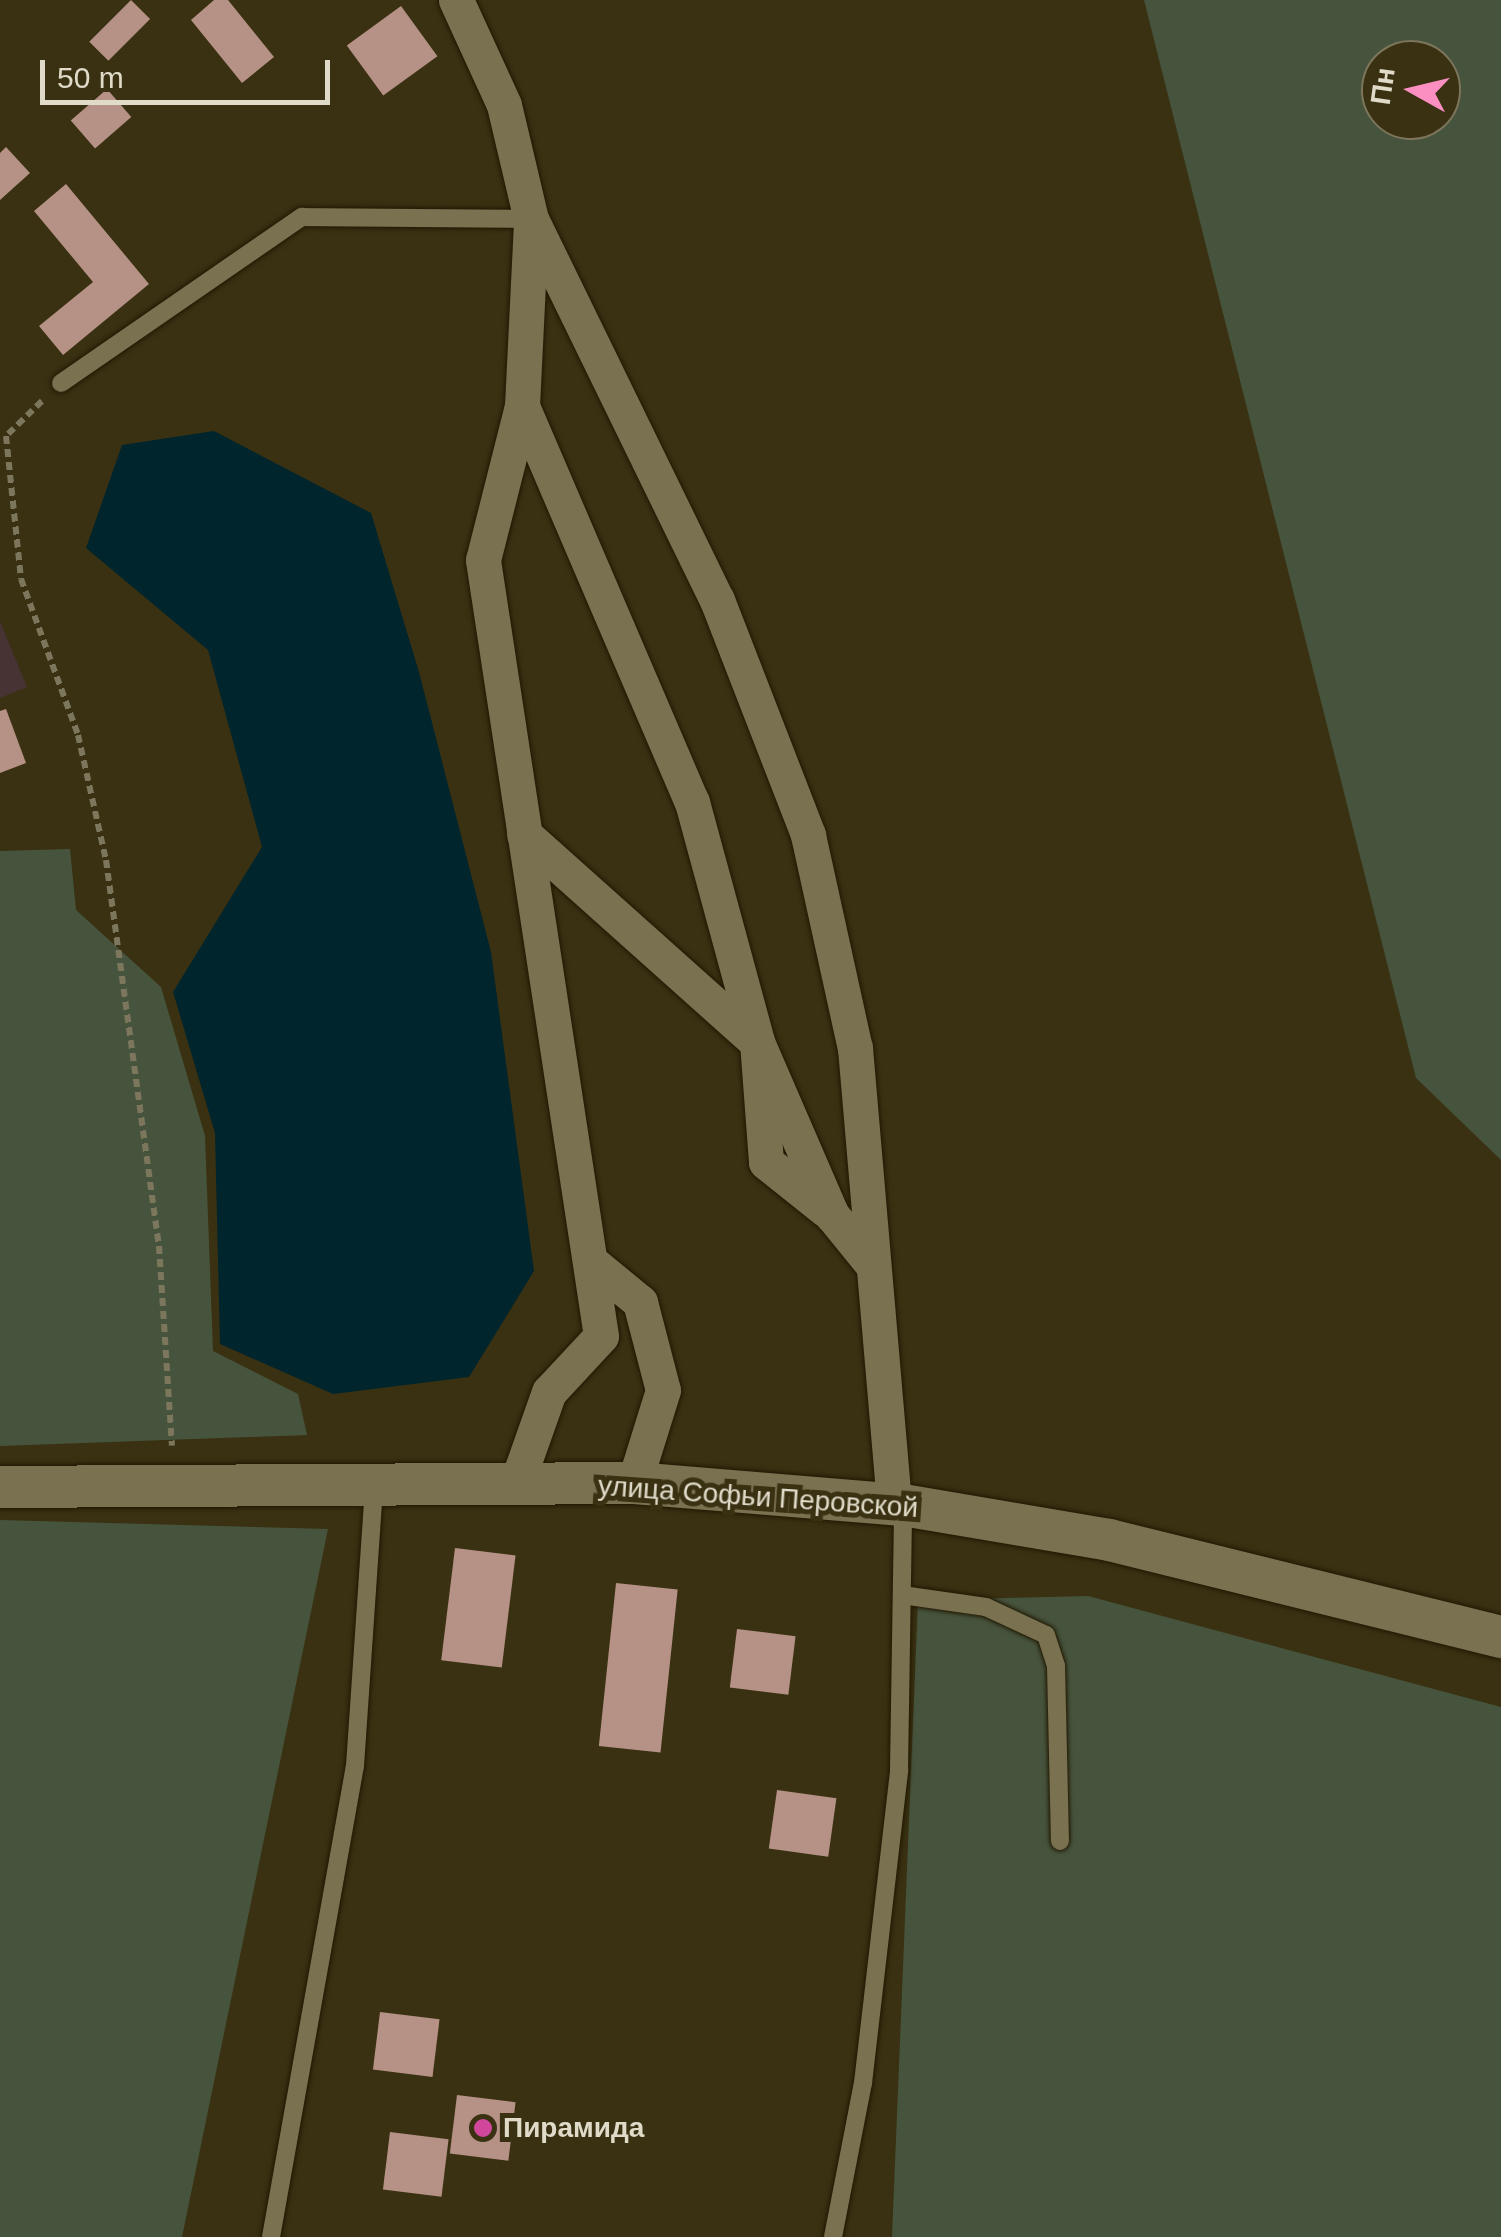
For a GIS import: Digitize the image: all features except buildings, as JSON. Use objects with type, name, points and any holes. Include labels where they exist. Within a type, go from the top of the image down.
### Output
[{"type":"street","points":[[456,0],[504,105],[531,219],[717,600],[808,835],[855,1048],[872,1264],[899,1504]]},
{"type":"street","points":[[516,1485],[550,1392],[601,1336],[482,560],[522,406],[531,219]]},
{"type":"street","points":[[522,406],[692,802],[757,1042],[766,1162],[832,1215],[872,1264]]},
{"type":"street","points":[[524,834],[757,1042]]},
{"type":"street","points":[[590,1261],[640,1302],[662,1390],[634,1483]]},
{"type":"street","name":"улица Софьи Перовской","points":[[0,1487],[634,1483],[899,1504],[1108,1540],[1501,1637]]},
{"type":"lane","points":[[61,383],[302,218],[531,219]]},
{"type":"lane","points":[[271,2237],[355,1766],[374,1486]]},
{"type":"lane","points":[[833,2237],[863,2084],[899,1770],[899,1504]]},
{"type":"lane","points":[[902,1596],[986,1607],[1046,1635],[1056,1666],[1060,1841]]},
{"type":"path","points":[[61,383],[6,436],[21,579],[78,735],[106,860],[159,1246],[174,1486]]},
{"type":"shaded area","points":[[0,621],[27,687],[0,698]]},
{"type":"green space","points":[[1144,0],[1501,0],[1501,1160],[1416,1078]]},
{"type":"green space","points":[[70,849],[76,910],[161,987],[205,1136],[213,1351],[298,1394],[307,1435],[0,1446],[0,851]]},
{"type":"green space","points":[[0,1520],[328,1529],[182,2237],[0,2237]]},
{"type":"green space","points":[[1088,1596],[1501,1707],[1501,2237],[892,2237],[918,1600]]},
{"type":"water","points":[[214,431],[371,513],[419,672],[491,952],[534,1271],[469,1377],[333,1394],[220,1344],[215,1133],[173,992],[262,847],[208,650],[86,548],[122,445]]},
{"type":"place","name":"Пирамида","points":[[483,2128]]}]
